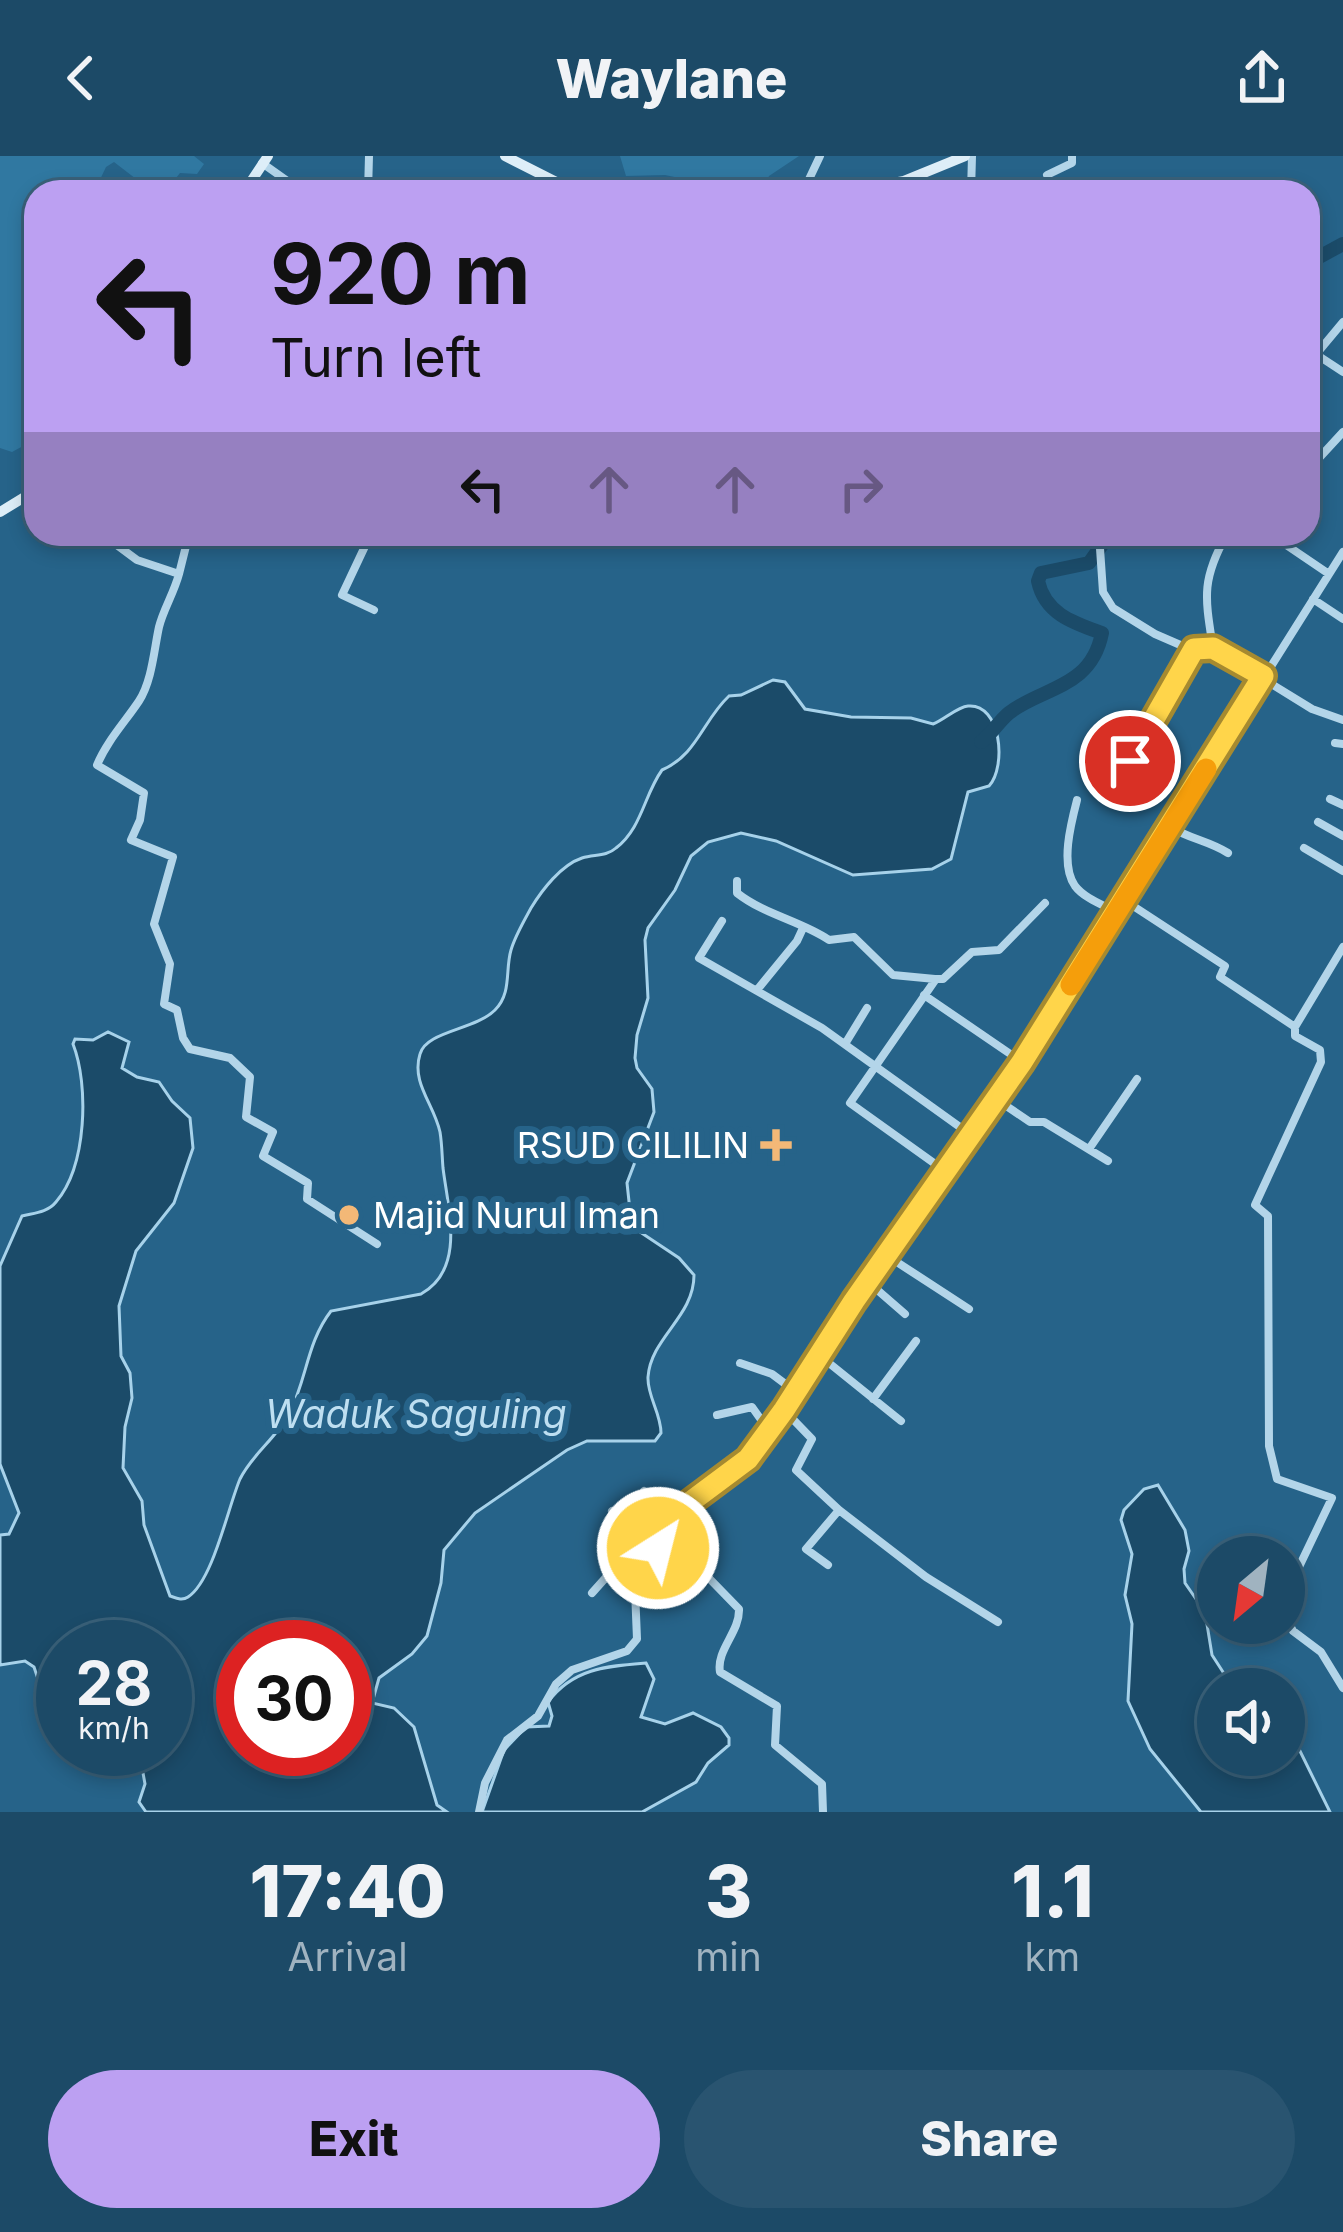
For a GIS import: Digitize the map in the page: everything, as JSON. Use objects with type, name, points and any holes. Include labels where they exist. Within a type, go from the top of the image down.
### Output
[{"type":"main road","points":[[506,156],[553,180]]},
{"type":"main road","points":[[918,180],[968,156]]},
{"type":"street","points":[[1047,175],[1072,163],[1072,156]]},
{"type":"street","points":[[265,160],[287,180]]},
{"type":"street","points":[[1320,344],[1343,322]]},
{"type":"street","points":[[1320,457],[1343,432]]},
{"type":"street","points":[[118,546],[137,560],[179,574]]},
{"type":"street","points":[[186,546],[142,695],[97,765],[144,793],[131,840],[173,858],[154,924],[170,964],[164,1004],[177,1010],[186,1045],[230,1058],[250,1077],[246,1117],[273,1132],[263,1156],[308,1183],[307,1199],[377,1244]]},
{"type":"street","points":[[365,546],[343,595],[374,610]]},
{"type":"street","points":[[1098,546],[1105,600],[1113,608],[1155,634],[1194,649],[1213,648],[1312,709],[1343,720]]},
{"type":"street","points":[[1213,648],[1205,590],[1211,560],[1220,546]]},
{"type":"street","points":[[1288,546],[1329,574]]},
{"type":"street","points":[[479,1812],[485,1783],[507,1740],[538,1716],[556,1684],[572,1670],[615,1656],[634,1643],[640,1629],[635,1590],[665,1533],[698,1495],[748,1459],[784,1410],[867,1281],[1022,1062],[1343,552]]},
{"type":"street","points":[[1312,599],[1343,620]]},
{"type":"street","points":[[1130,761],[1194,649]]},
{"type":"street","points":[[1330,799],[1343,806]]},
{"type":"street","points":[[1077,800],[1070,841],[1072,882],[1116,912]]},
{"type":"street","points":[[1318,822],[1343,836]]},
{"type":"street","points":[[1170,827],[1192,841],[1212,843],[1228,853]]},
{"type":"street","points":[[1304,848],[1343,871]]},
{"type":"street","points":[[737,880],[739,895],[802,928],[816,930],[829,940],[854,937],[893,975],[936,979],[943,979],[972,952],[999,950],[1046,903]]},
{"type":"street","points":[[1124,900],[1213,957],[1225,966],[1222,980],[1295,1028]]},
{"type":"street","points":[[722,921],[698,956],[844,1044],[970,1135]]},
{"type":"street","points":[[757,990],[802,928]]},
{"type":"street","points":[[1343,947],[1295,1028],[1295,1036],[1320,1050],[1322,1062],[1255,1205],[1268,1216],[1269,1446],[1277,1480],[1332,1497],[1298,1569],[1287,1620],[1293,1631],[1321,1652],[1343,1688]]},
{"type":"street","points":[[936,979],[850,1105],[945,1171]]},
{"type":"street","points":[[923,994],[1022,1062]]},
{"type":"street","points":[[844,1044],[867,1008]]},
{"type":"street","points":[[1089,1149],[1136,1079]]},
{"type":"street","points":[[996,1099],[1030,1122],[1044,1122],[1108,1161]]},
{"type":"street","points":[[886,1255],[969,1309]]},
{"type":"street","points":[[867,1281],[905,1314]]},
{"type":"street","points":[[873,1399],[916,1341]]},
{"type":"street","points":[[819,1355],[901,1421]]},
{"type":"street","points":[[740,1363],[772,1374],[796,1392]]},
{"type":"street","points":[[717,1415],[752,1407],[769,1431]]},
{"type":"street","points":[[784,1410],[812,1439],[796,1470],[839,1510],[926,1576],[998,1622]]},
{"type":"street","points":[[644,1491],[675,1519]]},
{"type":"street","points":[[829,1565],[806,1549],[839,1510]]},
{"type":"street","points":[[612,1511],[658,1548]]},
{"type":"street","points":[[665,1533],[739,1609],[738,1624],[719,1661],[720,1672],[773,1701],[778,1717],[775,1745],[822,1784],[826,1810]]},
{"type":"street","points":[[592,1593],[644,1536]]},
{"type":"shaded area","points":[[0,156],[194,156],[204,164],[197,174],[180,173],[174,180],[137,180],[114,162],[100,180],[24,180],[24,446],[12,452],[0,448]]},
{"type":"shaded area","points":[[620,156],[799,156],[767,180],[626,176]]},
{"type":"water","name":"Waduk Saguling","points":[[773,680],[785,682],[805,709],[933,724],[964,707],[979,708],[988,714],[998,737],[998,765],[989,786],[968,792],[951,859],[932,869],[853,875],[776,841],[741,833],[708,842],[691,856],[675,890],[648,928],[648,998],[635,1058],[652,1089],[654,1112],[627,1183],[631,1220],[694,1275],[687,1303],[656,1350],[648,1377],[661,1433],[655,1441],[587,1441],[567,1450],[475,1513],[444,1550],[427,1636],[412,1654],[379,1678],[372,1703],[394,1708],[414,1727],[437,1805],[447,1812],[146,1812],[139,1802],[144,1776],[192,1776],[192,1620],[36,1620],[36,1673],[25,1661],[0,1665],[0,1535],[9,1534],[19,1513],[0,1464],[0,1266],[22,1216],[52,1206],[74,1168],[83,1103],[75,1039],[93,1040],[108,1032],[129,1042],[122,1068],[159,1082],[190,1118],[193,1148],[174,1203],[136,1251],[119,1306],[121,1356],[130,1373],[132,1398],[123,1468],[142,1501],[144,1525],[170,1596],[184,1599],[205,1576],[245,1470],[290,1412],[317,1335],[331,1311],[421,1294],[444,1270],[450,1219],[440,1132],[418,1074],[424,1046],[495,1010],[506,989],[515,939],[546,886],[574,861],[608,853],[625,840],[662,770],[684,755],[729,696]]},
{"type":"water","points":[[1158,1485],[1185,1530],[1189,1551],[1185,1583],[1197,1600],[1197,1644],[1210,1644],[1220,1668],[1197,1668],[1197,1776],[1305,1776],[1305,1761],[1330,1812],[1201,1812],[1150,1749],[1128,1701],[1132,1624],[1125,1595],[1132,1554],[1121,1520],[1144,1489]]},
{"type":"water","points":[[646,1663],[654,1679],[641,1717],[665,1724],[693,1713],[721,1727],[729,1738],[729,1745],[708,1763],[696,1782],[642,1812],[482,1812],[504,1750],[526,1727],[549,1726],[548,1702],[558,1691],[592,1671]]},
{"type":"waterway","points":[[1320,256],[1343,244]]},
{"type":"waterway","points":[[981,742],[1009,713],[1076,676],[1096,651],[1102,633],[1054,609],[1038,581],[1041,573],[1089,563],[1101,546]]},
{"type":"slow traffic","points":[[1071,985],[1206,769]]},
{"type":"place","name":"RSUD CILILIN","points":[[776,1145]]},
{"type":"place","name":"Majid Nurul Iman","points":[[349,1215]]},
{"type":"route","points":[[658,1548],[689,1503],[748,1459],[784,1410],[926,1195],[1022,1062],[1263,676],[1213,648],[1194,649],[1130,761]]}]
